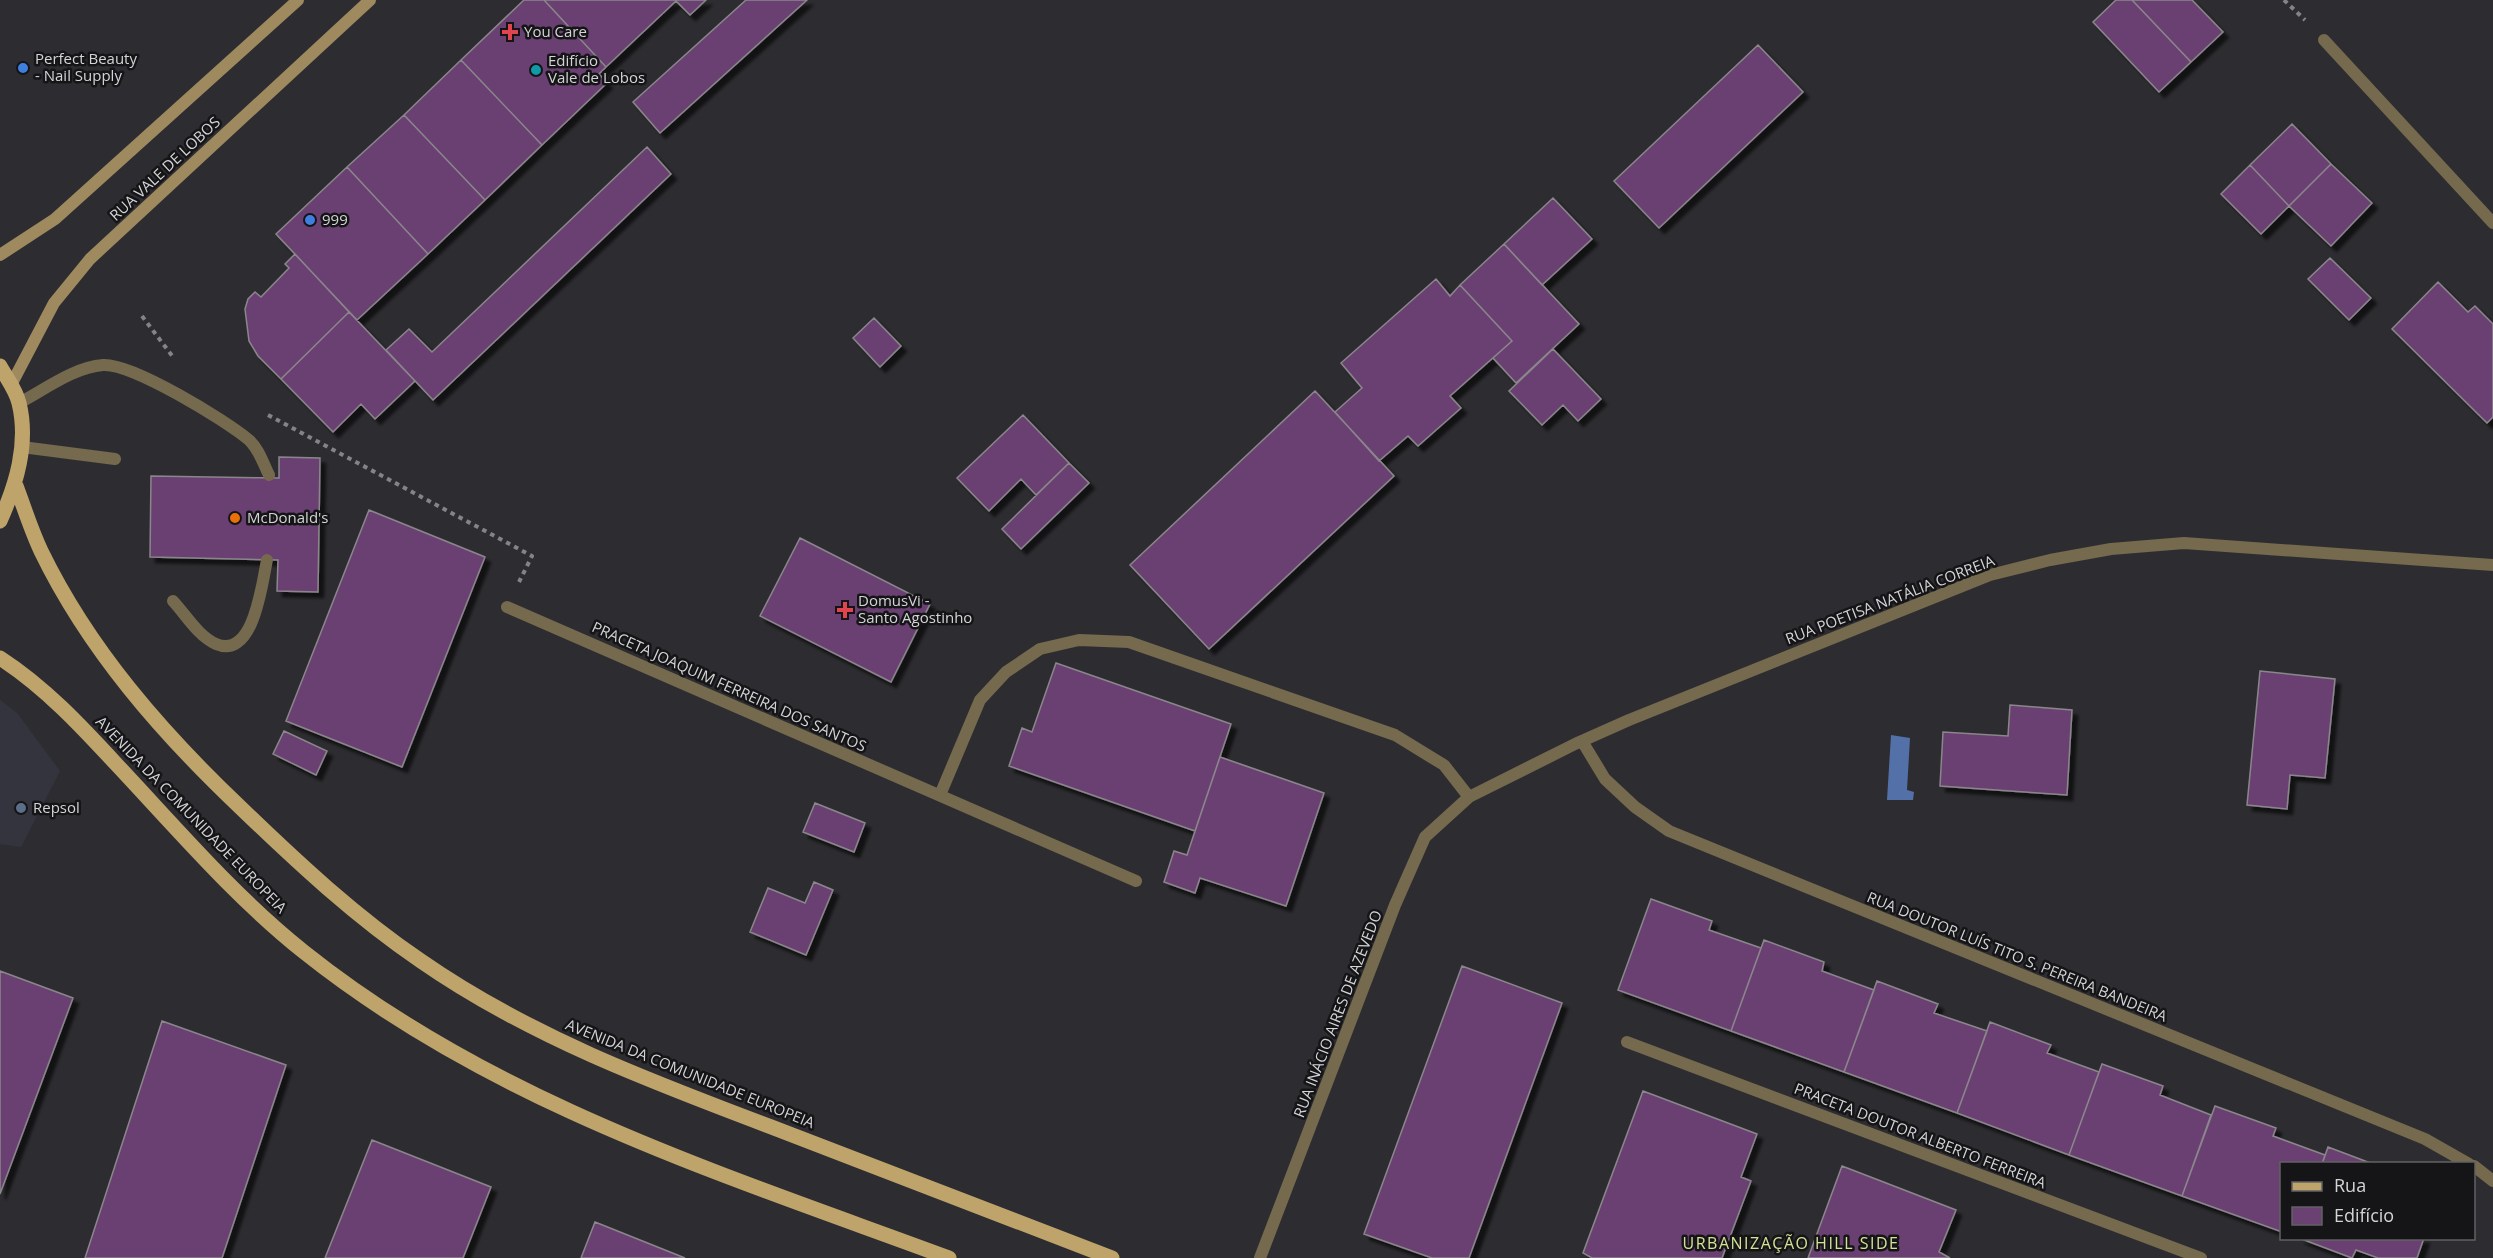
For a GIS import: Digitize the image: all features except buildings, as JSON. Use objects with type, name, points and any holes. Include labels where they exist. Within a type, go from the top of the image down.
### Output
[{"type":"main road","points":[[0,255],[55,219],[298,0]]},
{"type":"main road","name":"RUA VALE DE LOBOS","points":[[11,385],[54,303],[90,259],[370,0]]},
{"type":"main road","points":[[0,366],[20,403],[22,447],[16,486],[0,521]]},
{"type":"main road","name":"AVENIDA DA COMUNIDADE EUROPEIA","points":[[16,486],[40,549],[76,616],[104,657],[150,714],[206,775],[284,850],[356,912],[423,962],[500,1009],[577,1050],[674,1090],[1112,1258]]},
{"type":"main road","name":"AVENIDA DA COMUNIDADE EUROPEIA","points":[[0,658],[56,702],[238,894],[302,951],[361,996],[418,1032],[546,1101],[649,1147],[949,1258]]},
{"type":"street","points":[[2324,40],[2493,223]]},
{"type":"street","points":[[20,403],[84,369],[104,365],[126,369],[181,397],[249,440],[258,451],[268,476]]},
{"type":"street","points":[[22,447],[115,459]]},
{"type":"street","name":"RUA POETISA NATÁLIA CORREIA","points":[[1469,797],[1582,741],[1990,575],[2050,560],[2111,549],[2184,543],[2493,565]]},
{"type":"street","points":[[173,601],[209,639],[224,645],[236,643],[253,623],[267,560]]},
{"type":"street","name":"PRACETA JOAQUIM FERREIRA DOS SANTOS","points":[[507,607],[1136,881]]},
{"type":"street","points":[[940,795],[980,700],[1006,672],[1040,649],[1079,640],[1129,642],[1395,735],[1444,765],[1469,797]]},
{"type":"street","name":"RUA DOUTOR LUÍS TITO S. PEREIRA BANDEIRA","points":[[1582,741],[1605,779],[1635,807],[1669,831],[2425,1139],[2465,1162]]},
{"type":"street","name":"RUA INÁCIO AIRES DE AZEVEDO","points":[[1260,1258],[1395,905],[1425,837],[1469,797]]},
{"type":"street","name":"PRACETA DOUTOR ALBERTO FERREIRA","points":[[1627,1042],[2201,1258]]},
{"type":"street","points":[[2475,1167],[2493,1180]]},
{"type":"path","points":[[289,426],[532,556],[507,607]]},
{"type":"shaded area","name":"Repsol","points":[[0,700],[17,713],[60,771],[21,847],[0,844]]},
{"type":"water","points":[[1891,735],[1910,738],[1907,790],[1914,792],[1913,800],[1887,800]]},
{"type":"place","name":"You Care","points":[[510,32]]},
{"type":"place","name":"Perfect Beauty - Nail Supply","points":[[23,68]]},
{"type":"place","name":"Edifício Vale de Lobos","points":[[536,70]]},
{"type":"place","name":"999","points":[[310,220]]},
{"type":"place","name":"McDonald's","points":[[235,518]]},
{"type":"place","name":"DomusVi - Santo Agostinho","points":[[845,610]]},
{"type":"place","name":"Repsol","points":[[21,808]]},
{"type":"district","name":"URBANIZAÇÃO HILL SIDE","points":[[1791,1243]]}]
